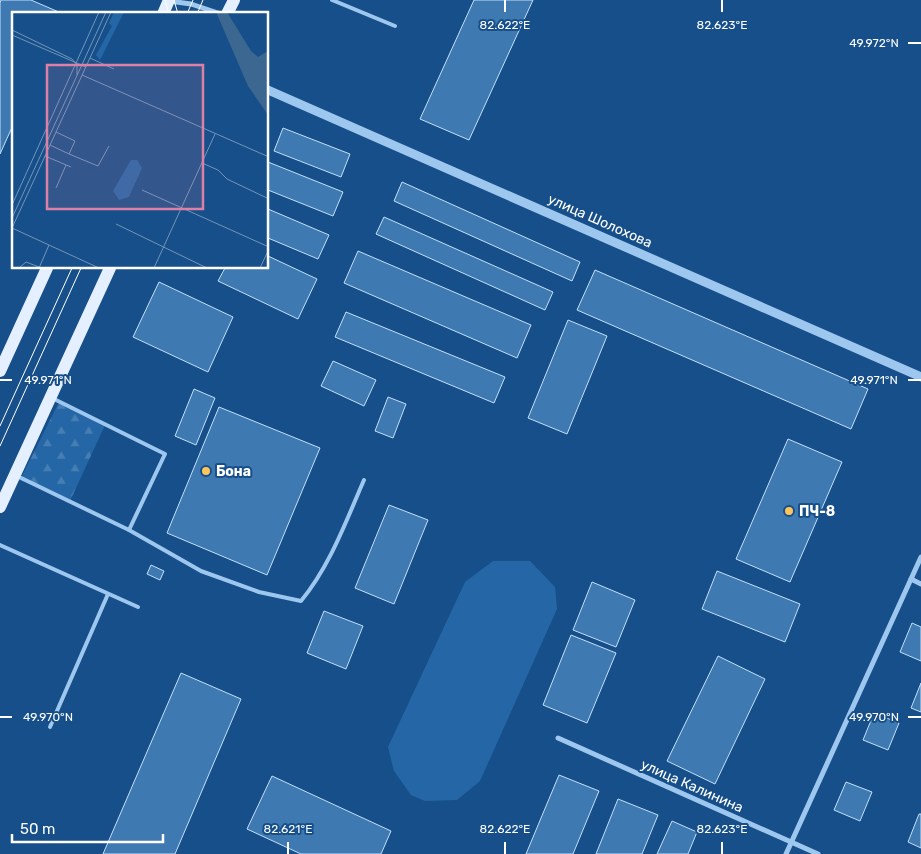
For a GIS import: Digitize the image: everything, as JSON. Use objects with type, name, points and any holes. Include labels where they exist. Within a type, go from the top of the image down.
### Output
[{"type":"main road","points":[[164,12],[168,0]]},
{"type":"main road","points":[[228,12],[234,0]]},
{"type":"main road","points":[[0,371],[47,269]]},
{"type":"main road","points":[[0,507],[110,269]]},
{"type":"street","points":[[168,0],[191,4],[215,12]]},
{"type":"street","name":"улица Шолохова","points":[[269,90],[921,378]]},
{"type":"street","points":[[786,854],[921,557]]},
{"type":"street","points":[[911,579],[921,584]]},
{"type":"street","name":"улица Калинина","points":[[558,738],[818,854]]},
{"type":"lane","points":[[332,0],[395,26]]},
{"type":"lane","points":[[51,398],[164,454],[129,530]]},
{"type":"lane","points":[[15,474],[129,530],[201,571],[259,592],[301,601],[324,569],[364,480]]},
{"type":"lane","points":[[0,545],[138,607]]},
{"type":"lane","points":[[50,727],[108,594]]},
{"type":"green space","points":[[59,402],[105,425],[70,501],[20,480]]},
{"type":"green space","points":[[493,561],[530,561],[555,587],[557,609],[480,781],[457,800],[425,801],[411,795],[394,771],[388,747],[465,582]]},
{"type":"building","points":[[1,0],[31,0],[59,12],[12,12],[12,127],[0,154]]},
{"type":"building","points":[[474,0],[533,0],[469,140],[420,119]]},
{"type":"building","points":[[283,128],[350,154],[341,177],[274,151]]},
{"type":"building","points":[[269,162],[343,192],[333,216],[269,190]]},
{"type":"building","points":[[402,182],[580,262],[572,281],[394,201]]},
{"type":"building","points":[[269,209],[329,235],[318,259],[269,238]]},
{"type":"building","points":[[384,217],[553,292],[545,310],[376,234]]},
{"type":"building","points":[[358,251],[531,325],[517,358],[344,283]]},
{"type":"building","points":[[269,256],[317,279],[298,319],[218,281],[224,269],[269,269]]},
{"type":"building","points":[[595,270],[868,389],[851,429],[577,310]]},
{"type":"building","points":[[159,282],[233,317],[208,372],[133,337]]},
{"type":"building","points":[[346,312],[505,377],[494,403],[335,337]]},
{"type":"building","points":[[568,320],[607,336],[567,434],[528,418]]},
{"type":"building","points":[[333,361],[376,380],[364,406],[321,386]]},
{"type":"building","points":[[194,389],[215,398],[196,445],[175,436]]},
{"type":"building","points":[[388,397],[406,404],[393,438],[375,431]]},
{"type":"building","points":[[219,407],[320,448],[267,575],[167,533]]},
{"type":"building","name":"ПЧ-8","points":[[788,439],[842,462],[790,582],[736,559]]},
{"type":"building","points":[[389,505],[428,520],[394,604],[355,588]]},
{"type":"building","points":[[151,565],[164,571],[160,580],[147,574]]},
{"type":"building","points":[[717,571],[800,604],[785,642],[702,609]]},
{"type":"building","points":[[592,582],[635,600],[616,647],[573,630]]},
{"type":"building","points":[[324,611],[363,626],[346,669],[307,653]]},
{"type":"building","points":[[912,623],[921,627],[921,661],[900,652]]},
{"type":"building","points":[[571,635],[616,653],[587,723],[543,705]]},
{"type":"building","points":[[718,656],[765,679],[715,784],[667,761]]},
{"type":"building","points":[[181,673],[241,699],[175,854],[103,854]]},
{"type":"building","points":[[921,683],[921,712],[911,708]]},
{"type":"building","points":[[874,713],[899,723],[888,750],[863,740]]},
{"type":"building","points":[[559,775],[599,791],[573,854],[526,854]]},
{"type":"building","points":[[272,776],[391,831],[381,854],[301,854],[247,829]]},
{"type":"building","points":[[846,782],[872,792],[860,821],[834,810]]},
{"type":"building","points":[[618,799],[658,815],[642,854],[596,854]]},
{"type":"building","points":[[919,814],[921,814],[921,848],[908,842]]},
{"type":"building","points":[[672,821],[697,832],[688,854],[657,854]]},
{"type":"tram line","points":[[165,0],[168,12]]},
{"type":"tram line","points":[[174,0],[177,12]]},
{"type":"tram line","points":[[188,12],[193,0]]},
{"type":"tram line","points":[[198,12],[203,0]]},
{"type":"tram line","points":[[0,426],[72,269]]},
{"type":"tram line","points":[[0,446],[81,269]]},
{"type":"place","name":"Бона","points":[[206,471]]},
{"type":"place","name":"ПЧ-8","points":[[789,511]]}]
